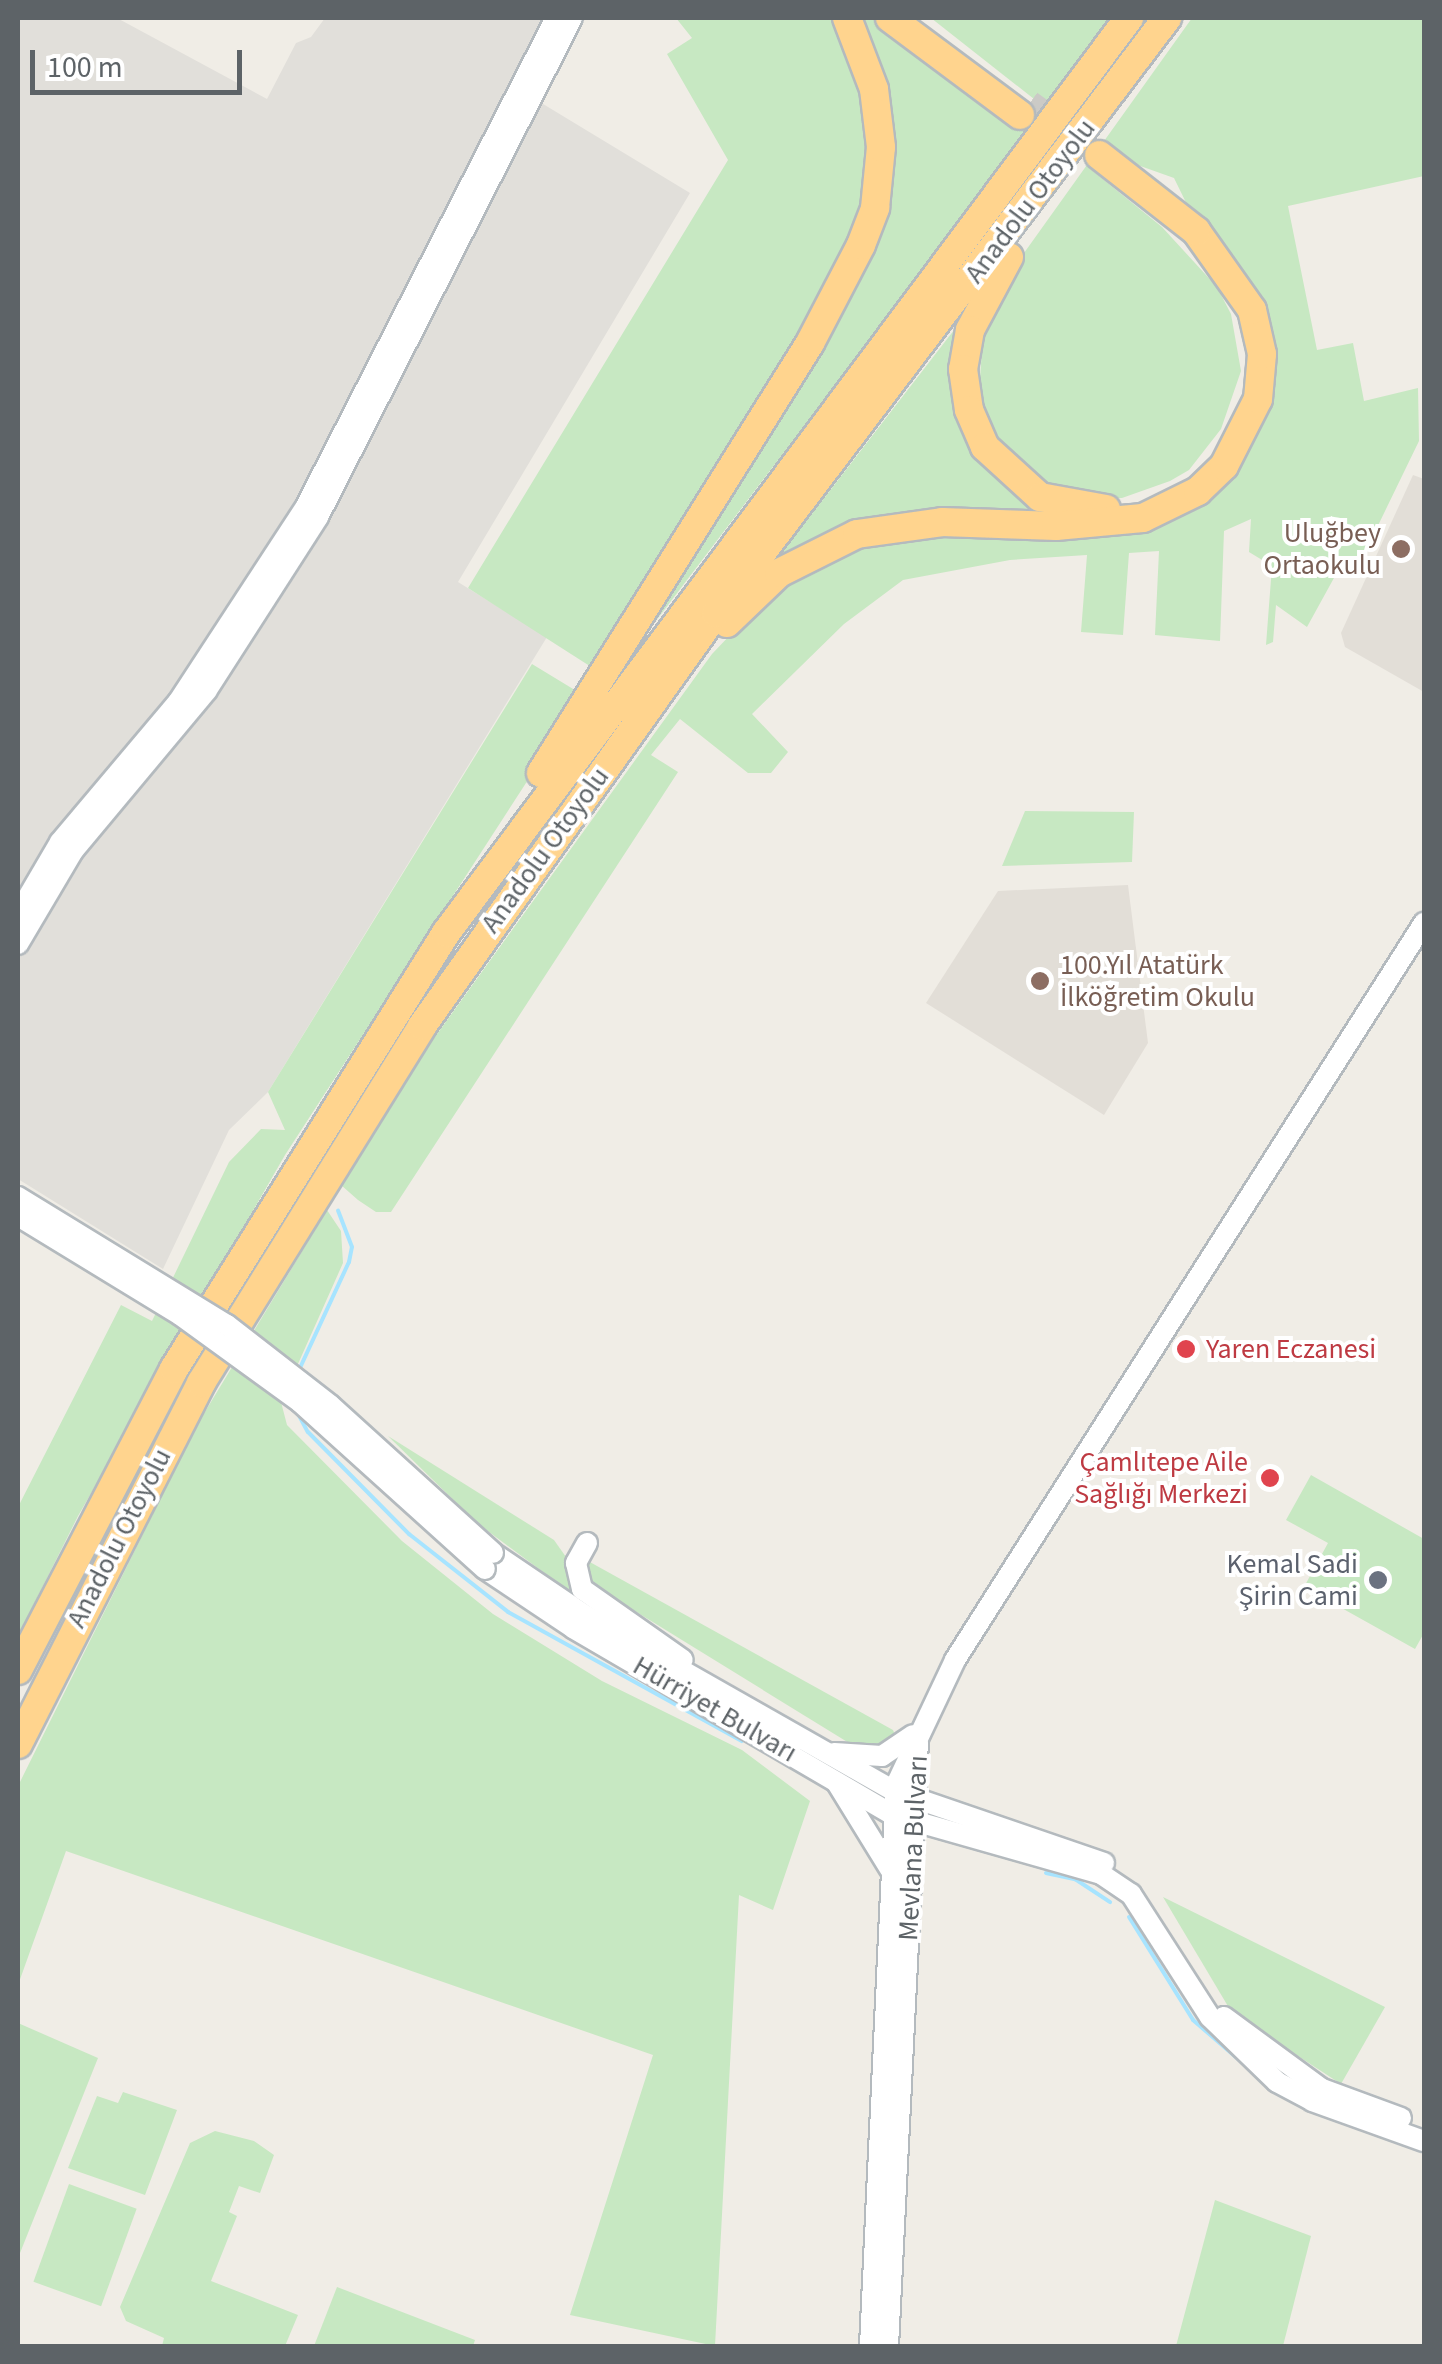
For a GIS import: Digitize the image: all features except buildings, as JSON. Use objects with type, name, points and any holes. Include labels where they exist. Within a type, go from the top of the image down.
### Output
[{"type":"highway","points":[[446,934],[810,343],[855,259],[874,208],[881,147],[874,89],[846,18]]},
{"type":"highway","points":[[890,18],[1025,109],[916,18]]},
{"type":"highway","name":"Anadolu Otoyolu","points":[[18,1670],[174,1369],[446,934],[1129,18]]},
{"type":"highway","name":"Anadolu Otoyolu","points":[[18,1744],[140,1494],[276,1258],[422,1026],[595,782],[1167,18]]},
{"type":"highway","points":[[595,782],[741,606],[818,548],[896,525],[1056,526],[1143,518],[1198,491],[1224,466],[1246,430],[1260,388],[1262,354],[1252,310],[1196,231],[1095,160],[1168,223],[1206,262],[1236,305],[1249,345],[1237,424],[1207,466],[1156,500],[1094,510],[1040,497],[985,447],[969,410],[963,369],[970,330],[1048,179]]},
{"type":"main road","points":[[18,914],[60,842],[178,702],[304,508],[556,18]]},
{"type":"main road","points":[[18,944],[73,851],[207,690],[318,516],[572,18]]},
{"type":"main road","points":[[821,1751],[882,1756],[918,1730],[954,1660],[1424,924]]},
{"type":"main road","name":"Hürriyet Bulvarı","points":[[18,1197],[241,1336],[330,1405],[489,1561],[821,1751],[894,1791],[919,1799],[946,1819],[1101,1874],[1131,1894],[1210,2017],[1277,2082],[1312,2101],[1424,2141]]},
{"type":"main road","name":"Hürriyet Bulvarı","points":[[18,1216],[180,1314],[285,1391],[573,1628],[829,1774],[893,1815],[917,1822],[946,1819],[1125,1875],[1153,1902],[1223,2016],[1322,2089],[1424,2126]]},
{"type":"main road","points":[[587,1543],[576,1563],[582,1590],[732,1699]]},
{"type":"main road","points":[[913,1877],[946,1819],[930,1781],[918,1730]]},
{"type":"main road","name":"Mevlana Bulvarı","points":[[870,2346],[894,1791],[918,1730]]},
{"type":"main road","name":"Mevlana Bulvarı","points":[[888,2346],[919,1799],[918,1730]]},
{"type":"main road","points":[[829,1774],[891,1872]]},
{"type":"shaded area","points":[[18,18],[117,18],[267,99],[296,43],[311,37],[325,18],[550,18],[515,87],[690,193],[458,582],[547,637],[268,1092],[229,1130],[163,1269],[18,1179]]},
{"type":"shaded area","name":"Uluğbey Ortaokulu","points":[[1413,475],[1424,479],[1424,692],[1345,647],[1341,633]]},
{"type":"shaded area","name":"100.Yıl Atatürk İlköğretim Okulu","points":[[1128,885],[1148,1043],[1104,1115],[926,1003],[998,891]]},
{"type":"green space","points":[[676,18],[830,18],[844,38],[865,104],[869,149],[863,211],[843,263],[596,670],[468,588],[728,160],[667,54],[692,38]]},
{"type":"green space","points":[[862,18],[879,18],[1019,120],[1034,99],[931,18],[1114,18],[633,651],[820,356],[873,249],[887,97]]},
{"type":"green space","points":[[1192,18],[1424,18],[1424,176],[1288,206],[1317,350],[1353,343],[1364,401],[1418,388],[1419,441],[1354,575],[1340,567],[1307,627],[1276,605],[1273,642],[1266,645],[1272,566],[1249,552],[1251,519],[1224,531],[1220,641],[1155,635],[1159,551],[1129,553],[1123,635],[1081,632],[1087,555],[1010,560],[903,580],[844,624],[752,714],[788,752],[771,773],[748,773],[680,719],[651,755],[678,772],[391,1212],[376,1212],[358,1200],[341,1185],[429,1045],[712,654],[774,589],[884,534],[1146,531],[1198,506],[1241,459],[1269,372],[1174,178],[1115,157],[1089,168],[1162,227],[1217,287],[1231,314],[1241,371],[1221,429],[1189,470],[1170,481],[1122,498],[1095,499],[1035,482],[1002,450],[979,394],[983,333],[1014,267]]},
{"type":"green space","points":[[968,312],[981,459],[1015,496],[1057,516],[953,515],[770,568]]},
{"type":"green space","points":[[532,664],[583,695],[285,1155],[78,1516],[18,1636],[18,1507],[121,1305],[152,1321],[229,1162],[261,1129],[285,1130],[268,1092]]},
{"type":"green space","points":[[1025,811],[1134,812],[1132,862],[1002,866]]},
{"type":"green space","points":[[327,1210],[341,1231],[343,1263],[281,1402],[287,1425],[402,1541],[493,1614],[602,1681],[742,1750],[810,1801],[773,1910],[739,1895],[715,2346],[570,2315],[653,2055],[66,1851],[18,1985],[18,1786],[197,1425]]},
{"type":"green space","points":[[388,1436],[554,1540],[566,1557],[570,1592],[477,1523]]},
{"type":"green space","points":[[1311,1475],[1424,1539],[1424,1633],[1415,1649],[1304,1587],[1328,1543],[1286,1520]]},
{"type":"green space","points":[[588,1561],[893,1730],[895,1735],[889,1745],[849,1743],[591,1584]]},
{"type":"green space","points":[[1163,1897],[1385,2007],[1341,2084],[1232,2013]]},
{"type":"green space","points":[[18,2023],[98,2058],[18,2258]]},
{"type":"green space","points":[[123,2092],[177,2110],[145,2195],[68,2168],[97,2096],[118,2103]]},
{"type":"green space","points":[[215,2131],[254,2141],[274,2155],[260,2193],[239,2186],[229,2212],[237,2216],[211,2281],[298,2315],[285,2346],[162,2346],[164,2338],[126,2321],[120,2307],[190,2143]]},
{"type":"green space","points":[[69,2184],[137,2209],[101,2306],[33,2282]]},
{"type":"green space","points":[[1215,2200],[1311,2236],[1283,2346],[1176,2346]]},
{"type":"green space","points":[[337,2287],[475,2340],[473,2346],[314,2346]]},
{"type":"waterway","points":[[299,1370],[349,1262],[352,1247],[338,1211]]},
{"type":"waterway","points":[[295,1408],[308,1432],[409,1534],[508,1612],[742,1741]]},
{"type":"waterway","points":[[1046,1873],[1075,1879],[1110,1902]]},
{"type":"waterway","points":[[1129,1917],[1193,2020],[1252,2071]]},
{"type":"tunnel","points":[[1029,104],[1069,133]]},
{"type":"place","name":"Uluğbey Ortaokulu","points":[[1401,549]]},
{"type":"place","name":"100.Yıl Atatürk İlköğretim Okulu","points":[[1040,981]]},
{"type":"place","name":"Yaren Eczanesi","points":[[1186,1349]]},
{"type":"place","name":"Çamlıtepe Aile Sağlığı Merkezi","points":[[1270,1478]]},
{"type":"place","name":"Kemal Sadi Şirin Cami","points":[[1378,1580]]}]
